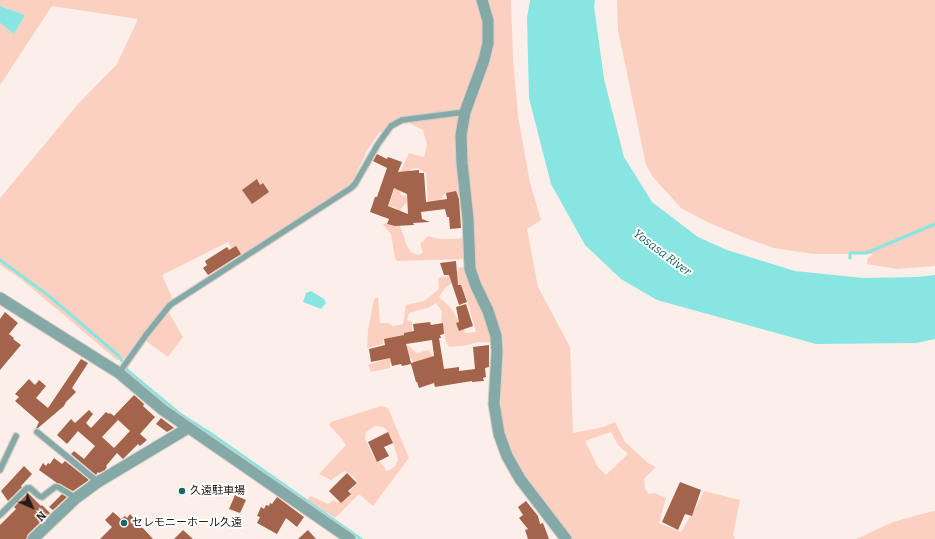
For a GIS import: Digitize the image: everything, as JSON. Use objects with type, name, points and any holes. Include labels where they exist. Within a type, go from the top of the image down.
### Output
[{"type":"street","points":[[482,0],[488,21],[488,43],[484,60],[465,112],[462,134],[462,163],[468,219],[470,269],[488,311],[496,336],[497,352],[494,404],[499,434],[513,468],[566,539]]},
{"type":"street","points":[[0,298],[119,373],[163,410],[188,428],[350,539]]},
{"type":"street","points":[[37,538],[76,498],[98,482],[188,428]]},
{"type":"lane","points":[[119,373],[170,305],[351,188],[391,126],[402,120],[465,112]]},
{"type":"lane","points":[[37,432],[98,482]]},
{"type":"lane","points":[[0,470],[16,436]]},
{"type":"lane","points":[[0,515],[27,488],[30,488],[42,497],[55,487],[58,487],[76,498]]},
{"type":"shaded area","points":[[0,0],[511,0],[513,59],[518,116],[530,183],[541,220],[527,229],[538,287],[570,347],[573,433],[603,427],[615,422],[625,442],[648,463],[656,467],[644,479],[645,489],[649,494],[655,493],[666,498],[659,523],[681,532],[704,491],[740,500],[733,535],[735,539],[559,539],[560,533],[518,470],[501,424],[501,343],[478,342],[468,345],[449,347],[441,321],[442,311],[436,303],[430,307],[409,313],[407,320],[412,322],[412,331],[403,338],[405,344],[416,353],[429,350],[433,357],[414,363],[411,358],[390,363],[390,368],[371,372],[368,365],[391,357],[396,338],[383,340],[383,344],[367,348],[368,330],[374,299],[378,297],[380,323],[389,323],[393,326],[403,324],[406,305],[424,301],[439,289],[438,279],[440,277],[457,275],[458,268],[462,267],[466,270],[469,202],[452,192],[444,194],[441,200],[428,201],[426,173],[417,168],[410,169],[400,194],[407,197],[407,202],[401,209],[398,220],[407,246],[411,252],[418,255],[423,253],[420,244],[428,236],[440,239],[463,238],[466,240],[464,259],[398,261],[395,259],[391,234],[383,225],[385,223],[392,226],[397,211],[396,208],[389,206],[397,179],[409,153],[424,157],[427,145],[423,130],[409,123],[399,125],[379,133],[368,149],[353,180],[341,193],[238,258],[228,242],[162,275],[173,300],[161,310],[126,359],[117,360],[21,279],[0,265],[0,198],[79,103],[117,64],[138,19],[52,6],[0,85],[0,23],[14,34],[25,15],[0,6]],"holes":[[[457,282],[466,297],[476,332],[466,333],[451,308],[439,297],[445,288],[452,283]],[[611,432],[618,445],[628,454],[606,475],[598,467],[585,441]]]},
{"type":"shaded area","points":[[617,0],[935,0],[935,266],[897,269],[867,264],[868,258],[873,254],[813,254],[774,248],[707,222],[681,208],[653,177],[646,165],[618,30]]},
{"type":"shaded area","points":[[169,313],[183,337],[168,357],[146,341],[154,327]]},
{"type":"shaded area","points":[[381,406],[388,408],[409,458],[373,506],[359,494],[335,518],[307,500],[311,496],[328,504],[334,500],[338,503],[358,483],[354,477],[345,471],[331,480],[319,474],[346,445],[329,425],[331,422]],"holes":[[[375,426],[383,427],[387,430],[398,459],[396,465],[390,470],[386,471],[383,465],[374,458],[365,439],[366,432]]]},
{"type":"shaded area","points":[[935,511],[935,539],[856,539],[893,522]]},
{"type":"water","name":"Yosasa River","points":[[530,0],[595,0],[594,6],[604,79],[624,157],[652,202],[698,237],[727,250],[795,271],[863,278],[917,277],[935,275],[935,339],[916,343],[816,344],[657,300],[621,279],[585,245],[551,184],[529,98],[527,18]]},
{"type":"water","points":[[0,6],[25,15],[14,34],[0,23]]},
{"type":"water","points":[[311,291],[324,299],[326,303],[321,309],[303,302],[306,293]]},
{"type":"building","points":[[377,154],[387,159],[388,157],[402,162],[398,172],[419,170],[419,173],[424,173],[426,202],[447,199],[446,193],[456,191],[459,199],[461,228],[450,229],[449,217],[447,217],[445,209],[421,212],[422,219],[430,222],[395,226],[387,224],[389,219],[370,212],[387,168],[373,161]],"holes":[[[394,188],[407,194],[408,214],[388,206]]]},
{"type":"building","points":[[257,179],[260,185],[263,183],[269,192],[252,204],[242,190]]},
{"type":"building","points":[[236,246],[241,254],[208,275],[203,268],[207,265],[205,261],[227,247],[229,250]]},
{"type":"building","points":[[456,261],[458,285],[461,285],[467,302],[459,305],[449,275],[444,275],[440,263]]},
{"type":"building","points":[[466,304],[473,326],[459,331],[456,323],[459,322],[456,307]]},
{"type":"building","points":[[5,312],[18,323],[9,334],[21,345],[0,370],[0,319]]},
{"type":"building","points":[[430,322],[431,325],[443,323],[444,334],[440,335],[441,338],[439,338],[444,369],[459,367],[459,371],[475,369],[473,347],[489,345],[489,367],[485,368],[486,377],[483,378],[484,381],[472,381],[435,387],[434,383],[419,388],[411,364],[392,366],[390,358],[371,362],[369,349],[385,345],[384,339],[404,335],[404,333],[414,331],[413,324]],"holes":[[[432,340],[434,356],[411,363],[406,344]]]},
{"type":"building","points":[[81,359],[88,363],[72,388],[76,392],[64,406],[38,428],[36,428],[39,422],[15,401],[19,397],[15,394],[29,379],[35,385],[39,380],[46,386],[36,398],[48,408]]},
{"type":"building","points":[[134,395],[155,417],[140,434],[147,440],[140,446],[138,444],[123,459],[117,453],[106,466],[107,467],[105,470],[99,473],[98,472],[96,475],[71,454],[74,451],[84,459],[95,446],[78,431],[67,444],[57,435],[71,419],[75,423],[89,410],[93,414],[86,423],[91,428],[106,412],[114,416]],"holes":[[[116,418],[130,431],[114,448],[102,437],[118,420]]]},
{"type":"building","points":[[161,418],[174,428],[167,432],[156,424]]},
{"type":"building","points":[[388,432],[393,443],[384,447],[389,456],[377,462],[368,442]]},
{"type":"building","points":[[54,458],[62,464],[65,461],[89,480],[73,491],[57,483],[39,470],[43,463],[46,466],[48,463],[50,464]]},
{"type":"building","points":[[24,466],[32,474],[8,501],[1,491]]},
{"type":"building","points":[[347,473],[357,483],[348,491],[351,494],[341,503],[329,491]]},
{"type":"building","points":[[680,482],[701,490],[692,516],[685,514],[678,530],[662,522]]},
{"type":"building","points":[[28,493],[50,513],[28,534],[26,539],[0,539],[0,525],[16,509],[14,507]]},
{"type":"building","points":[[62,494],[67,497],[53,510],[49,507]]},
{"type":"building","points":[[235,495],[246,500],[240,513],[229,509]]},
{"type":"building","points":[[277,497],[304,517],[297,527],[286,518],[277,534],[257,523],[260,517],[257,516],[261,507],[264,509],[266,505],[269,506],[270,503],[272,504]]},
{"type":"building","points":[[526,501],[538,516],[540,524],[543,523],[549,539],[528,539],[525,530],[528,529],[519,518],[523,515],[518,507]]},
{"type":"building","name":"セレモニーホール久遠","points":[[113,512],[121,519],[125,516],[127,518],[130,514],[153,539],[100,539],[112,527],[105,520]]},
{"type":"building","points":[[183,530],[193,539],[174,539]]},
{"type":"building","points":[[308,530],[316,539],[298,539]]},
{"type":"waterway","points":[[850,258],[850,253],[866,253],[935,224]]},
{"type":"waterway","points":[[0,260],[49,296],[119,356],[128,371],[180,414],[210,433],[361,539]]},
{"type":"place","name":"久遠駐車場","points":[[182,491]]},
{"type":"place","name":"セレモニーホール久遠","points":[[124,523]]}]
